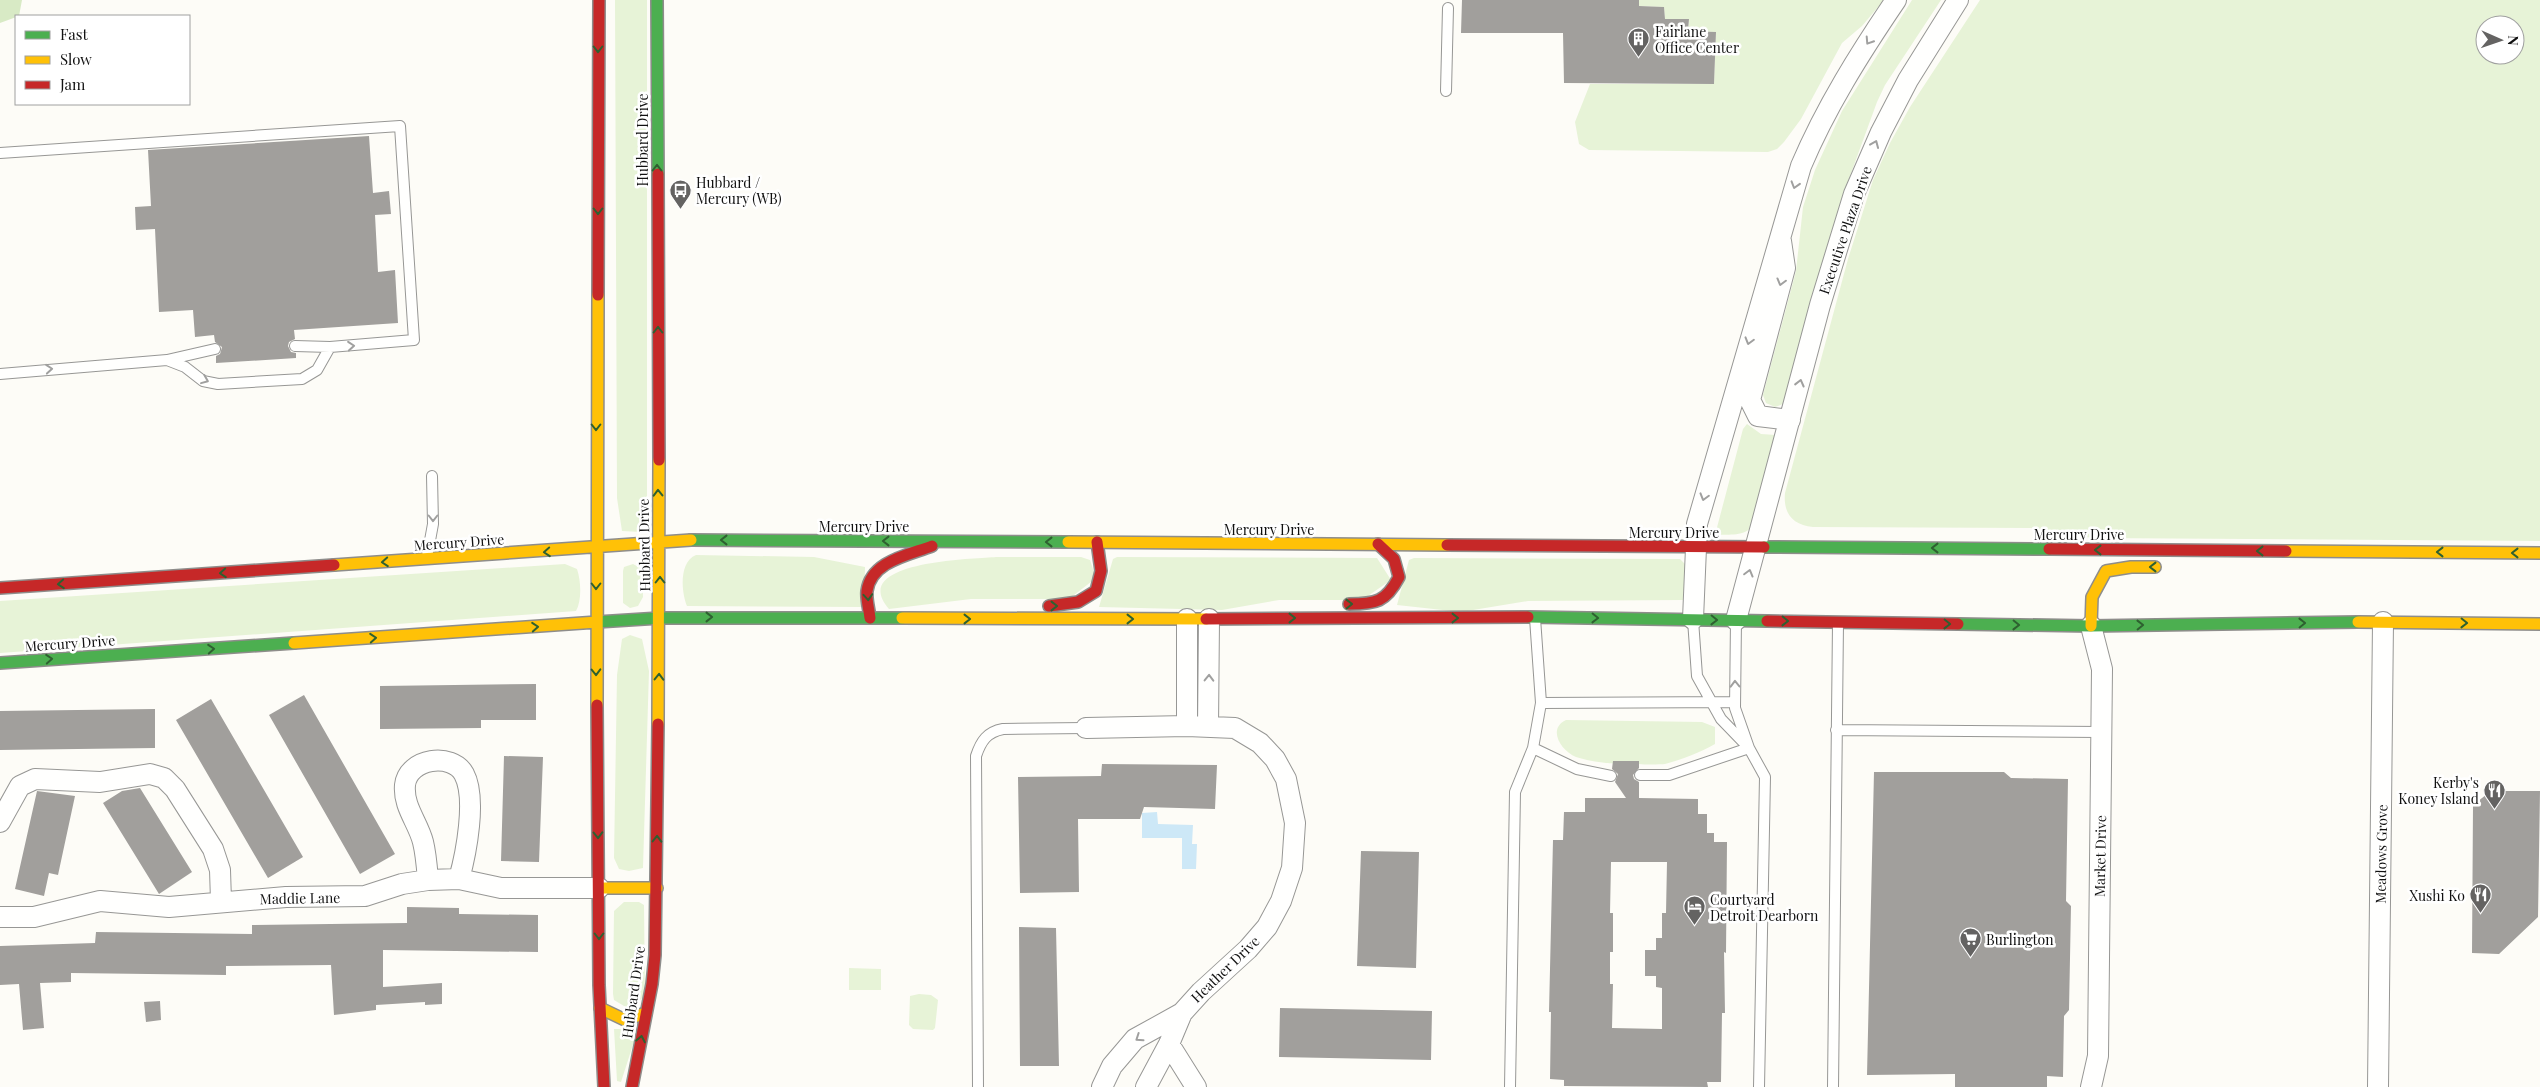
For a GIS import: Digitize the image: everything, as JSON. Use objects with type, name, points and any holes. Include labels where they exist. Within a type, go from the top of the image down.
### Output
[{"type":"street","name":"Hubbard Drive","points":[[599,0],[596,624],[600,1008],[604,1087]]},
{"type":"street","name":"Hubbard Drive","points":[[632,1087],[655,955],[657,888],[660,542],[657,0]]},
{"type":"street","points":[[1693,619],[1694,547],[1697,524],[1801,166],[1819,124],[1852,67],[1896,0]]},
{"type":"street","name":"Executive Plaza Drive","points":[[1736,620],[1820,305],[1854,194],[1881,132],[1908,80],[1958,0]]},
{"type":"street","points":[[1780,234],[1785,268],[1750,400],[1758,416],[1790,420]]},
{"type":"street","name":"Mercury Drive","points":[[0,588],[596,548],[702,539],[2540,553]]},
{"type":"street","points":[[870,618],[867,590],[874,574],[888,562],[913,555],[942,541]]},
{"type":"street","points":[[1035,606],[1072,606],[1092,596],[1102,580],[1102,560],[1097,542]]},
{"type":"street","points":[[1336,605],[1376,604],[1390,594],[1399,577],[1394,559],[1378,544]]},
{"type":"street","points":[[2272,563],[2304,551]]},
{"type":"street","points":[[2091,626],[2090,610],[2093,589],[2106,571],[2131,567],[2169,567]]},
{"type":"street","points":[[901,618],[970,606]]},
{"type":"street","points":[[1232,618],[1278,607]]},
{"type":"street","points":[[2383,622],[2416,610]]},
{"type":"street","name":"Mercury Drive","points":[[0,662],[596,624],[660,618],[1187,620],[1232,618],[1535,617],[2091,626],[2383,622],[2540,624]]},
{"type":"street","points":[[1208,727],[1210,619]]},
{"type":"street","points":[[1187,620],[1187,726]]},
{"type":"street","name":"Meadows Grove","points":[[2378,1087],[2383,622]]},
{"type":"street","name":"Market Drive","points":[[2090,1087],[2098,1056],[2102,669],[2091,626]]},
{"type":"street","name":"Heather Drive","points":[[1086,728],[1187,726],[1235,728],[1260,743],[1276,759],[1286,779],[1293,804],[1294,823],[1292,868],[1282,901],[1267,927],[1248,949],[1201,992],[1182,1013],[1135,1039],[1112,1066],[1102,1087]]},
{"type":"street","points":[[428,880],[424,843],[404,795],[405,782],[410,773],[419,765],[432,761],[445,761],[456,764],[464,773],[468,785],[469,840],[459,879]]},
{"type":"street","points":[[0,822],[20,786],[35,779],[100,782],[150,774],[164,778],[175,789],[213,849],[220,870],[221,901]]},
{"type":"street","name":"Maddie Lane","points":[[0,917],[34,917],[100,901],[169,907],[221,901],[286,897],[365,896],[402,884],[428,880],[459,879],[501,888],[599,888]]},
{"type":"street","points":[[599,888],[657,888]]},
{"type":"street","points":[[600,1008],[625,1020],[646,1013]]},
{"type":"street","name":"Heather Drive","points":[[1146,1087],[1169,1044],[1182,1013]]},
{"type":"street","points":[[1169,1044],[1190,1081],[1196,1087]]},
{"type":"lane","points":[[1446,91],[1448,8]]},
{"type":"lane","points":[[0,154],[400,126],[414,340],[330,347],[295,346]]},
{"type":"lane","points":[[167,360],[185,367],[203,381],[218,384],[302,378],[317,370],[330,347]]},
{"type":"lane","points":[[0,374],[167,360],[215,349]]},
{"type":"lane","points":[[426,559],[433,524],[432,476]]},
{"type":"lane","points":[[1510,1087],[1515,792],[1533,748],[1541,703],[1535,617]]},
{"type":"lane","points":[[1693,619],[1697,676],[1721,719],[1749,748]]},
{"type":"lane","points":[[1736,620],[1735,702],[1749,748],[1765,777],[1759,1087]]},
{"type":"lane","points":[[1833,1087],[1838,622]]},
{"type":"lane","points":[[1541,703],[1735,702]]},
{"type":"lane","points":[[978,1087],[976,756],[979,746],[992,731],[1002,729],[1086,728]]},
{"type":"lane","points":[[1836,730],[2101,732]]},
{"type":"lane","points":[[1533,748],[1578,769],[1611,776]]},
{"type":"lane","points":[[1640,776],[1669,775],[1749,748]]},
{"type":"green space","points":[[0,0],[22,0],[19,15],[15,15],[15,17],[0,23]]},
{"type":"green space","points":[[615,0],[647,0],[647,499],[641,532],[622,531],[617,498]]},
{"type":"green space","points":[[1639,0],[1884,0],[1862,26],[1842,43],[1801,119],[1777,149],[1768,152],[1589,150],[1579,144],[1575,122],[1590,84],[1714,84],[1716,32],[1688,31],[1689,19],[1665,19],[1664,7],[1639,6]]},
{"type":"green space","points":[[1912,0],[1941,0],[1885,85],[1877,102],[1846,187],[1783,404],[1775,407],[1766,403],[1763,395],[1796,271],[1803,207],[1815,170],[1842,111]]},
{"type":"green space","points":[[1980,0],[2540,0],[2540,541],[2093,538],[2031,528],[1813,527],[1795,521],[1786,507],[1785,493],[1848,259],[1873,180],[1890,143],[1910,107]]},
{"type":"green space","points":[[1747,424],[1761,434],[1776,435],[1754,525],[1741,533],[1715,535],[1743,429]]},
{"type":"green space","points":[[696,555],[814,557],[865,567],[864,607],[687,606],[683,593],[684,570],[690,559]]},
{"type":"green space","points":[[996,557],[1081,557],[1090,560],[1096,578],[1069,599],[971,599],[889,609],[881,593],[885,581],[898,572],[941,562]]},
{"type":"green space","points":[[1117,557],[1377,558],[1391,580],[1362,600],[1279,600],[1222,610],[1099,607],[1113,559]]},
{"type":"green space","points":[[1414,558],[1680,559],[1686,565],[1684,600],[1528,601],[1461,612],[1397,605],[1409,560]]},
{"type":"green space","points":[[565,564],[577,569],[580,596],[576,611],[0,653],[0,601]]},
{"type":"green space","points":[[633,564],[642,569],[643,597],[638,606],[630,608],[623,603],[623,571],[624,567]]},
{"type":"green space","points":[[630,635],[642,639],[649,671],[643,868],[629,871],[619,869],[614,858],[617,675],[622,639]]},
{"type":"green space","points":[[1566,720],[1702,722],[1715,727],[1715,744],[1691,756],[1665,764],[1606,763],[1576,757],[1565,750],[1558,740],[1557,729]]},
{"type":"green space","points":[[624,902],[639,902],[644,905],[645,996],[629,1009],[614,1000],[613,994],[614,911]]},
{"type":"green space","points":[[849,968],[881,969],[881,990],[849,990]]},
{"type":"green space","points":[[919,994],[931,995],[938,1000],[935,1028],[933,1030],[913,1029],[909,1025],[910,996]]},
{"type":"green space","points":[[614,1029],[638,1029],[621,1082],[617,1081]]},
{"type":"water","points":[[1157,812],[1158,824],[1193,825],[1192,844],[1197,844],[1196,869],[1182,869],[1182,838],[1142,838],[1142,813]]},
{"type":"building","name":"Fairlane Office Center","points":[[1462,0],[1639,0],[1639,6],[1664,7],[1665,19],[1689,19],[1688,31],[1716,32],[1714,84],[1564,83],[1563,33],[1461,33]]},
{"type":"building","points":[[369,136],[373,193],[389,191],[391,214],[375,215],[378,272],[395,270],[398,323],[294,330],[295,339],[289,342],[288,346],[291,352],[296,353],[296,358],[216,363],[216,356],[220,354],[222,347],[215,342],[214,335],[195,337],[193,310],[159,312],[155,229],[136,230],[135,207],[151,206],[148,150]]},
{"type":"building","points":[[536,684],[536,720],[481,720],[481,728],[380,729],[380,686]]},
{"type":"building","points":[[304,695],[395,854],[360,874],[269,715]]},
{"type":"building","points":[[211,699],[303,857],[268,878],[176,720]]},
{"type":"building","points":[[155,709],[155,748],[0,750],[0,711]]},
{"type":"building","points":[[504,756],[543,757],[539,862],[501,861]]},
{"type":"building","name":"Courtyard Detroit Dearborn","points":[[1613,761],[1639,761],[1639,768],[1633,775],[1634,779],[1639,782],[1639,798],[1698,799],[1698,814],[1707,814],[1707,833],[1714,833],[1714,842],[1727,842],[1726,953],[1724,952],[1725,1013],[1722,1013],[1721,1082],[1707,1082],[1708,1087],[1564,1086],[1564,1080],[1550,1079],[1551,1012],[1549,1012],[1553,840],[1563,840],[1564,812],[1585,812],[1585,798],[1626,798],[1615,782],[1618,774],[1612,769]],"holes":[[[1611,862],[1667,862],[1666,913],[1662,913],[1662,938],[1656,938],[1656,950],[1645,950],[1645,976],[1656,976],[1656,987],[1662,988],[1662,1029],[1612,1028],[1613,984],[1610,984],[1610,952],[1613,952],[1613,913],[1610,913]]]},
{"type":"building","points":[[1102,764],[1217,765],[1215,809],[1144,807],[1140,819],[1078,819],[1079,892],[1020,893],[1018,777],[1101,776]]},
{"type":"building","name":"Burlington","points":[[1874,772],[2004,772],[2011,778],[2068,779],[2066,901],[2071,906],[2069,1010],[2064,1016],[2063,1077],[2047,1076],[2047,1087],[1955,1087],[1955,1074],[1867,1075]]},
{"type":"building","points":[[140,788],[192,872],[159,894],[103,803],[122,791]]},
{"type":"building","points":[[37,791],[75,796],[58,875],[49,873],[44,896],[15,889]]},
{"type":"building","points":[[2491,791],[2540,791],[2538,917],[2499,954],[2472,953],[2473,805]]},
{"type":"building","points":[[1361,851],[1419,852],[1416,968],[1357,966]]},
{"type":"building","points":[[407,907],[459,908],[459,914],[538,915],[538,952],[383,950],[383,987],[442,983],[442,1004],[425,1005],[425,1002],[376,1005],[376,1010],[334,1015],[331,965],[226,966],[226,975],[71,973],[71,982],[40,983],[44,1028],[23,1030],[19,984],[0,985],[0,946],[95,943],[96,932],[252,934],[252,925],[407,923]]},
{"type":"building","points":[[1019,927],[1056,928],[1059,1066],[1020,1066]]},
{"type":"building","points":[[160,1001],[161,1020],[146,1022],[144,1002]]},
{"type":"building","points":[[1280,1008],[1432,1011],[1431,1060],[1279,1057]]},
{"type":"traffic: fast","points":[[657,0],[658,174]]},
{"type":"traffic: fast","points":[[691,540],[1068,542]]},
{"type":"traffic: fast","points":[[1764,547],[2049,549]]},
{"type":"traffic: fast","points":[[1528,617],[1767,621]]},
{"type":"traffic: fast","points":[[597,622],[660,618],[902,618]]},
{"type":"traffic: fast","points":[[1958,624],[2091,626],[2358,622]]},
{"type":"traffic: fast","points":[[0,663],[294,643]]},
{"type":"traffic: slow","points":[[597,705],[598,295]]},
{"type":"traffic: slow","points":[[658,724],[659,460]]},
{"type":"traffic: slow","points":[[334,565],[691,540]]},
{"type":"traffic: slow","points":[[1068,542],[1447,545]]},
{"type":"traffic: slow","points":[[2286,551],[2540,553]]},
{"type":"traffic: slow","points":[[2091,626],[2092,597],[2106,571],[2131,567],[2155,567]]},
{"type":"traffic: slow","points":[[902,618],[1206,619]]},
{"type":"traffic: slow","points":[[294,643],[597,622]]},
{"type":"traffic: slow","points":[[2358,622],[2540,624]]},
{"type":"traffic: slow","points":[[599,888],[657,888]]},
{"type":"traffic: slow","points":[[600,1008],[625,1020],[646,1013]]},
{"type":"traffic: jam","points":[[598,295],[599,0]]},
{"type":"traffic: jam","points":[[658,174],[659,460]]},
{"type":"traffic: jam","points":[[1049,606],[1078,602],[1096,591],[1101,571],[1097,542]]},
{"type":"traffic: jam","points":[[1349,604],[1373,602],[1385,597],[1399,577],[1394,559],[1378,544]]},
{"type":"traffic: jam","points":[[1447,545],[1764,547]]},
{"type":"traffic: jam","points":[[870,618],[867,591],[870,581],[876,573],[883,566],[902,556],[932,546]]},
{"type":"traffic: jam","points":[[2049,549],[2286,551]]},
{"type":"traffic: jam","points":[[0,588],[334,565]]},
{"type":"traffic: jam","points":[[1206,619],[1528,617]]},
{"type":"traffic: jam","points":[[1767,621],[1958,624]]},
{"type":"traffic: jam","points":[[597,705],[599,985],[604,1087]]},
{"type":"traffic: jam","points":[[632,1087],[652,984],[655,955],[658,724]]},
{"type":"place","name":"Fairlane Office Center","points":[[1639,58]]},
{"type":"place","name":"Hubbard / Mercury (WB)","points":[[680,209]]},
{"type":"place","name":"Kerby's Koney Island","points":[[2495,809]]},
{"type":"place","name":"Xushi Ko","points":[[2481,914]]},
{"type":"place","name":"Courtyard Detroit Dearborn","points":[[1694,926]]},
{"type":"place","name":"Burlington","points":[[1970,958]]}]
